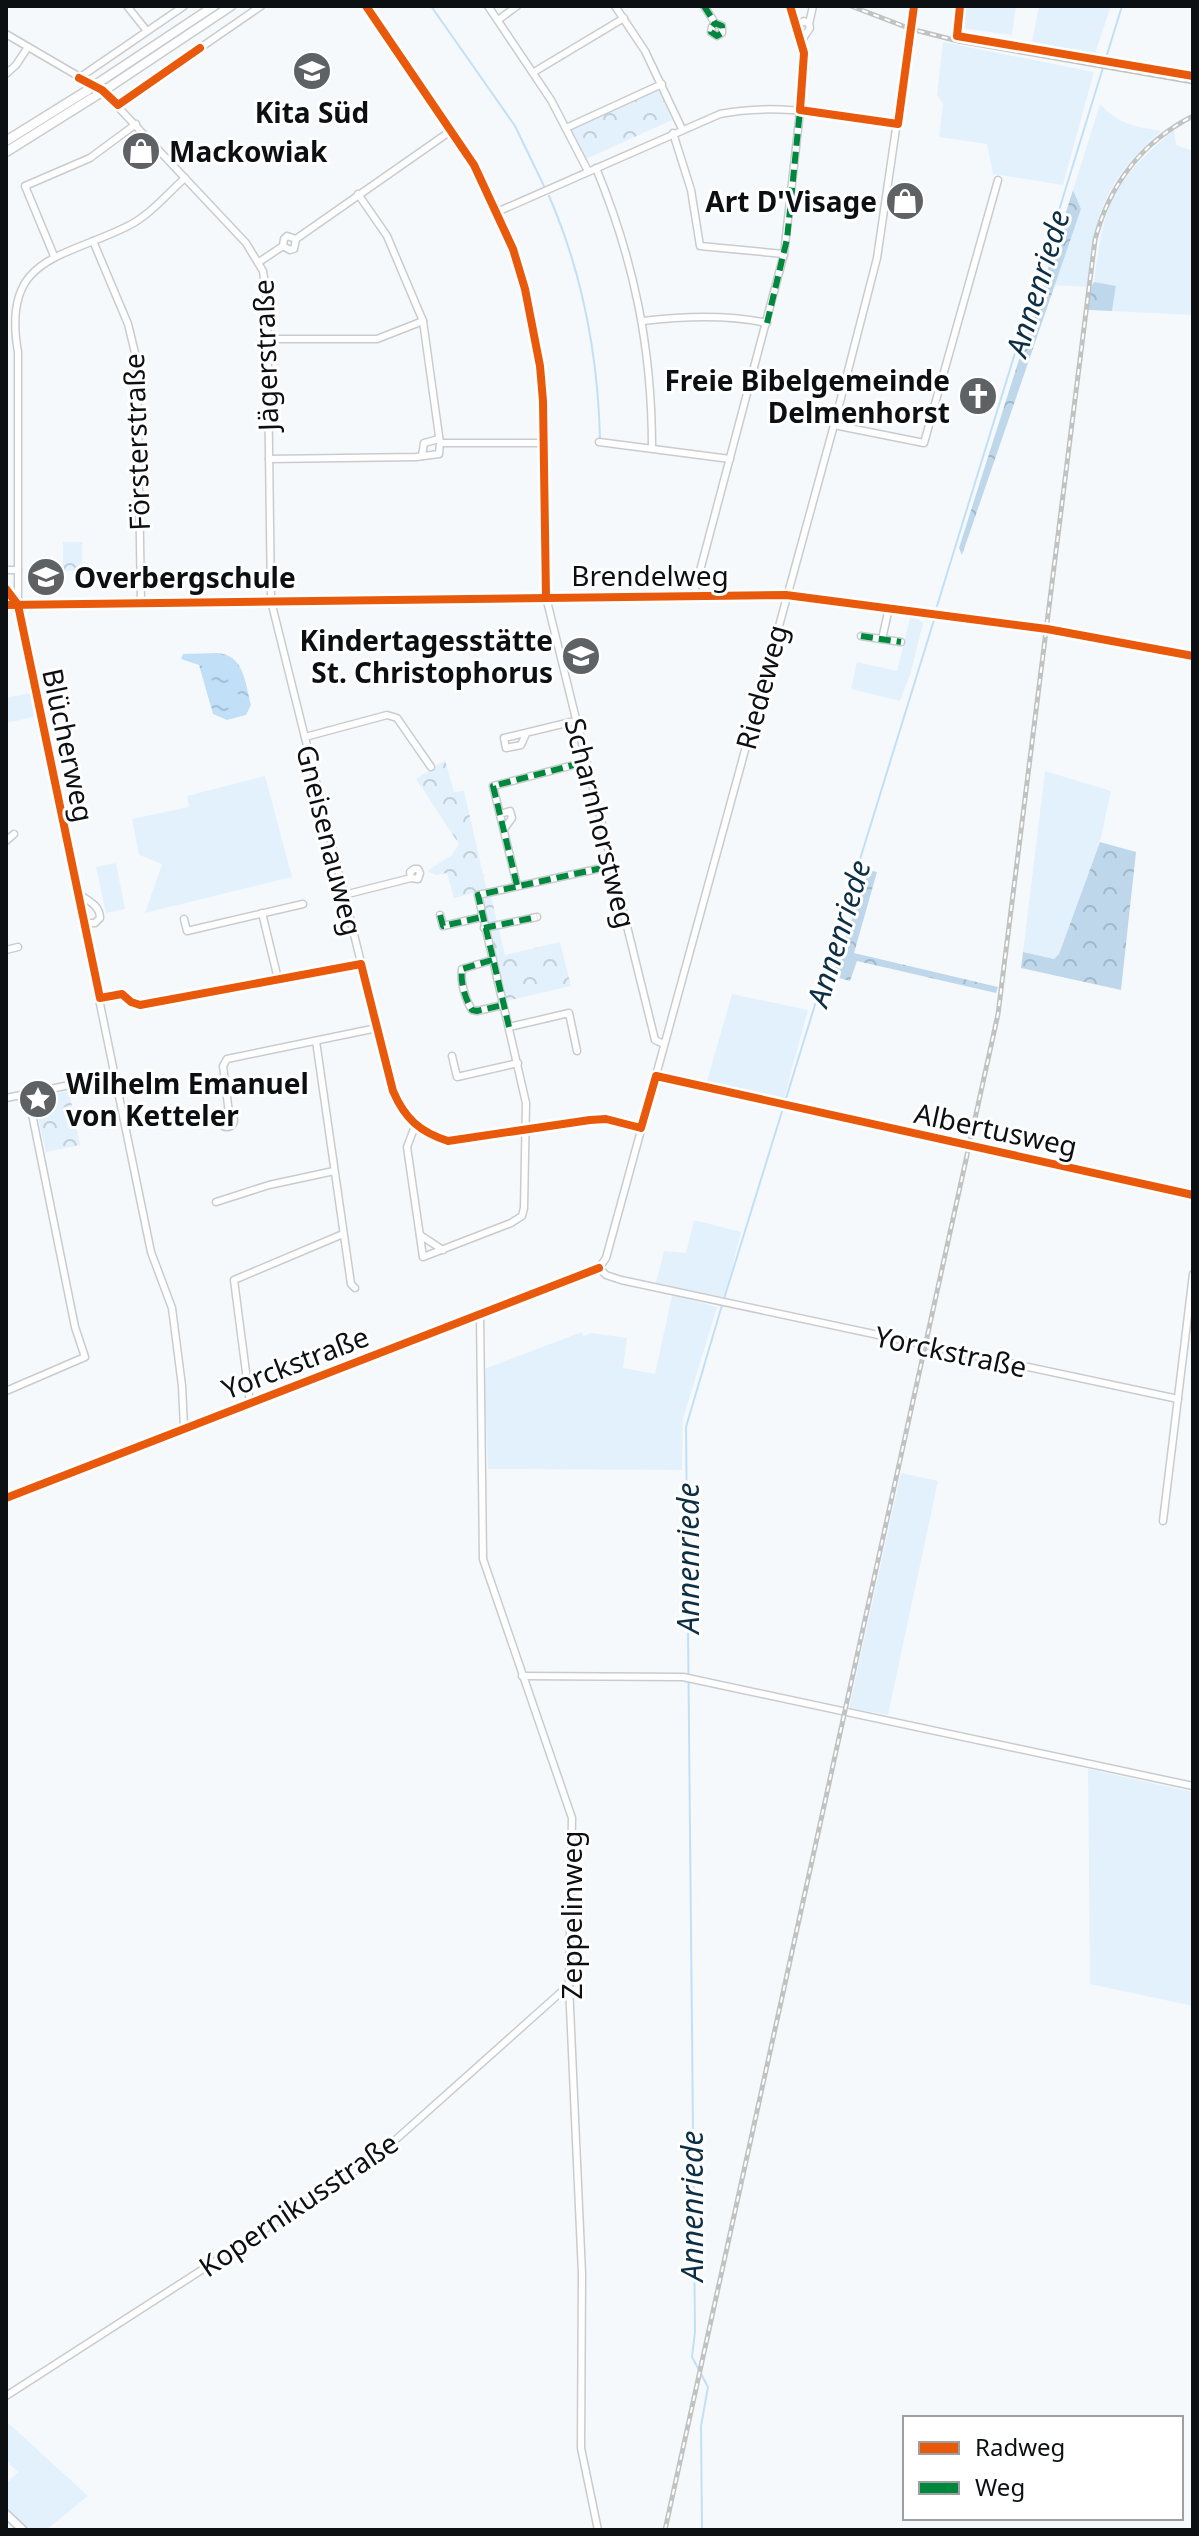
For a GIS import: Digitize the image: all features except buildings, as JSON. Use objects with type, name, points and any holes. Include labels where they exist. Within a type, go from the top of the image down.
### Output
[{"type":"highway","points":[[6,141],[214,6]]},
{"type":"highway","points":[[6,152],[231,6]]},
{"type":"main road","points":[[6,2514],[23,2530]]},
{"type":"street","points":[[127,6],[147,31]]},
{"type":"street","points":[[79,78],[184,6]]},
{"type":"street","points":[[200,48],[261,6]]},
{"type":"street","name":"Scharnhorstweg","points":[[366,6],[474,165],[513,249],[525,289],[540,366],[546,597],[655,1040],[664,1044]]},
{"type":"street","points":[[488,6],[534,72],[588,171]]},
{"type":"street","points":[[498,20],[517,6]]},
{"type":"street","points":[[615,6],[662,84],[682,129]]},
{"type":"street","points":[[704,6],[715,23]]},
{"type":"street","points":[[693,597],[784,254],[805,67],[802,40],[790,6]]},
{"type":"street","points":[[802,40],[810,28],[813,6]]},
{"type":"street","name":"Riedeweg","points":[[599,1268],[606,1258],[877,258],[914,6]]},
{"type":"street","points":[[534,72],[624,18]]},
{"type":"street","points":[[798,26],[804,21],[809,24]]},
{"type":"street","name":"Jägerstraße","points":[[6,34],[102,90],[246,243],[259,262],[266,287],[271,601]]},
{"type":"street","points":[[6,74],[28,47]]},
{"type":"street","points":[[566,128],[662,84]]},
{"type":"street","points":[[497,212],[720,114],[772,108],[898,124]]},
{"type":"street","points":[[54,256],[25,186],[90,158],[136,124]]},
{"type":"street","points":[[259,262],[283,246],[287,236],[296,239],[452,130]]},
{"type":"street","points":[[673,133],[691,190],[700,246],[784,254]]},
{"type":"street","points":[[596,168],[626,250],[643,321],[652,397],[652,448]]},
{"type":"street","points":[[18,605],[18,352],[14,315],[29,276],[54,256],[131,225],[185,178]]},
{"type":"street","points":[[834,425],[924,443],[998,180]]},
{"type":"street","points":[[269,459],[439,454],[423,321],[387,236],[358,194]]},
{"type":"street","name":"Försterstraße","points":[[93,241],[128,324],[137,361],[141,603]]},
{"type":"street","points":[[643,321],[729,317],[767,323]]},
{"type":"street","points":[[267,339],[377,339],[423,321]]},
{"type":"street","points":[[422,456],[424,443],[439,441],[544,443]]},
{"type":"street","points":[[599,442],[730,459]]},
{"type":"street","points":[[6,570],[18,570]]},
{"type":"street","points":[[6,589],[18,605]]},
{"type":"street","name":"Brendelweg","points":[[6,605],[786,595],[1066,632],[1193,656]]},
{"type":"street","name":"Gneisenauweg","points":[[271,601],[393,1091],[400,1109],[415,1126]]},
{"type":"street","name":"Blücherweg","points":[[18,605],[151,1252],[172,1308],[184,1428]]},
{"type":"street","points":[[882,639],[889,608]]},
{"type":"street","points":[[861,636],[901,642]]},
{"type":"street","points":[[305,737],[387,715],[397,718],[431,767]]},
{"type":"street","points":[[526,734],[575,721]]},
{"type":"street","points":[[517,885],[493,786],[585,762]]},
{"type":"street","points":[[6,841],[14,834]]},
{"type":"street","points":[[611,866],[478,895],[526,1103],[525,1131],[524,1208],[522,1216],[511,1223],[423,1257],[407,1147],[415,1126],[430,1136],[448,1141],[525,1131],[606,1119],[641,1128]]},
{"type":"street","points":[[344,895],[411,878]]},
{"type":"street","name":"Blücherweg","points":[[78,893],[100,913],[95,923],[84,923]]},
{"type":"street","points":[[184,919],[187,931],[303,904]]},
{"type":"street","points":[[262,913],[278,979]]},
{"type":"street","points":[[440,915],[443,926],[482,917]]},
{"type":"street","points":[[484,928],[537,917]]},
{"type":"street","points":[[6,950],[18,947]]},
{"type":"street","points":[[492,960],[462,969],[461,975],[472,1010],[503,1005]]},
{"type":"street","points":[[100,998],[122,994],[140,1005],[361,964]]},
{"type":"street","points":[[509,1027],[569,1013],[577,1051]]},
{"type":"street","points":[[229,1113],[223,1066],[227,1059],[377,1028]]},
{"type":"street","points":[[316,1041],[343,1234],[351,1284],[355,1288]]},
{"type":"street","points":[[452,1056],[457,1077],[518,1063]]},
{"type":"street","points":[[6,1098],[114,1076]]},
{"type":"street","points":[[656,1076],[780,1104]]},
{"type":"street","points":[[6,1391],[85,1357],[75,1327],[28,1094]]},
{"type":"street","name":"Albertusweg","points":[[789,1106],[1193,1195]]},
{"type":"street","points":[[216,1202],[269,1185],[334,1171]]},
{"type":"street","points":[[250,1403],[234,1280],[343,1234]]},
{"type":"street","points":[[420,1235],[443,1250]]},
{"type":"street","name":"Yorckstraße","points":[[6,1498],[599,1268],[606,1275],[621,1280],[1178,1399]]},
{"type":"street","points":[[1163,1521],[1193,1274]]},
{"type":"street","name":"Zeppelinweg","points":[[480,1314],[483,1559],[572,1818],[569,1985],[582,2274],[581,2448],[598,2530]]},
{"type":"street","points":[[522,1676],[696,1679],[1193,1786]]},
{"type":"street","name":"Kopernikusstraße","points":[[6,2396],[374,2159],[569,1985]]},
{"type":"green space","points":[[963,6],[1016,6],[1012,35],[961,28]]},
{"type":"green space","points":[[1039,6],[1111,6],[1095,54],[1032,42]]},
{"type":"green space","points":[[943,42],[1094,72],[1063,185],[993,174],[987,144],[939,137],[943,104],[937,95]]},
{"type":"green space","points":[[658,88],[672,120],[586,159],[571,130]]},
{"type":"green space","points":[[1100,104],[1121,120],[1161,131],[1127,166],[1106,200],[1094,238],[1087,287],[1053,285],[1081,209],[1073,190]]},
{"type":"green space","points":[[1174,129],[1176,145],[1193,151],[1193,315],[1112,311],[1116,287],[1094,282],[1106,216],[1114,195],[1126,177]]},
{"type":"green space","points":[[1073,190],[1081,209],[962,555],[959,548]]},
{"type":"green space","points":[[1094,282],[1116,286],[1112,311],[1088,310],[1090,289]]},
{"type":"green space","points":[[63,542],[82,542],[82,571],[63,571]]},
{"type":"green space","points":[[911,614],[923,623],[900,701],[851,689],[857,662],[897,671]]},
{"type":"green space","points":[[30,693],[34,717],[6,723],[6,698]]},
{"type":"green space","points":[[445,760],[454,792],[464,791],[505,955],[560,942],[571,986],[498,1003],[473,893],[454,898],[447,873],[436,875],[427,871],[452,855],[459,844],[416,779]]},
{"type":"green space","points":[[1045,771],[1111,791],[1100,842],[1059,954],[1054,959],[1023,952]]},
{"type":"green space","points":[[265,776],[292,877],[145,913],[162,864],[139,855],[132,819],[189,807],[187,796]]},
{"type":"green space","points":[[1100,842],[1136,852],[1121,990],[1021,968],[1023,952],[1054,959],[1059,954]]},
{"type":"green space","points":[[116,863],[125,909],[106,913],[96,867]]},
{"type":"green space","points":[[869,870],[877,872],[854,953],[998,987],[996,993],[857,961],[850,981],[832,976]]},
{"type":"green space","points":[[732,994],[808,1010],[783,1102],[707,1081]]},
{"type":"green space","points":[[69,1091],[80,1145],[46,1152],[34,1100],[39,1096]]},
{"type":"green space","points":[[694,1220],[741,1232],[725,1297],[655,1286],[664,1251],[686,1253]]},
{"type":"green space","points":[[672,1295],[717,1307],[683,1419],[682,1470],[488,1469],[484,1369],[582,1332],[583,1336],[592,1333],[627,1338],[623,1368],[655,1374]]},
{"type":"green space","points":[[901,1473],[938,1481],[888,1715],[849,1708]]},
{"type":"green space","points":[[1088,1769],[1193,1792],[1193,2006],[1090,1984]]},
{"type":"green space","points":[[6,2421],[88,2496],[46,2530],[29,2530],[6,2508],[6,2484],[18,2472],[6,2460]]},
{"type":"water","points":[[216,653],[232,658],[242,671],[251,705],[246,715],[227,720],[213,714],[199,665],[181,659],[183,654]]},
{"type":"waterway","points":[[431,6],[515,126],[544,186]]},
{"type":"waterway","name":"Annenriede","points":[[937,606],[1122,6]]},
{"type":"waterway","points":[[549,196],[571,254],[586,315],[596,377],[600,439]]},
{"type":"waterway","name":"Annenriede","points":[[724,1299],[934,620]]},
{"type":"waterway","name":"Annenriede","points":[[702,2530],[701,2426],[708,2387],[692,2357],[695,2332],[686,1427],[722,1305]]},
{"type":"railway","points":[[851,6],[911,29],[958,41],[1193,82]]},
{"type":"railway","points":[[665,2530],[998,1014],[1095,240],[1109,201],[1130,167],[1158,139],[1193,116]]},
{"type":"marked path","points":[[704,6],[715,23],[722,26],[722,33],[717,36],[711,32],[715,23]]},
{"type":"marked path","points":[[767,323],[787,239],[800,110]]},
{"type":"marked path","points":[[861,636],[901,642]]},
{"type":"marked path","points":[[517,885],[493,786],[585,762]]},
{"type":"marked path","points":[[509,1027],[478,895],[611,866]]},
{"type":"marked path","points":[[440,915],[443,926],[482,917]]},
{"type":"marked path","points":[[484,928],[537,917]]},
{"type":"marked path","points":[[492,960],[462,969],[464,990],[472,1010],[503,1005]]},
{"type":"cycle path","points":[[366,6],[474,165],[513,249],[525,289],[540,366],[546,597]]},
{"type":"cycle path","points":[[790,6],[804,53],[800,110],[898,124],[914,6]]},
{"type":"cycle path","points":[[960,6],[957,36],[1193,76]]},
{"type":"cycle path","points":[[79,78],[102,90],[118,105],[200,48]]},
{"type":"cycle path","points":[[6,589],[18,605],[100,998],[122,994],[140,1005],[361,964],[393,1091],[414,1123],[448,1141],[590,1120],[606,1119],[641,1128],[656,1076],[1193,1195]]},
{"type":"cycle path","points":[[6,605],[786,595],[1047,629],[1193,656]]},
{"type":"cycle path","points":[[6,1498],[599,1268]]},
{"type":"place","name":"Kita Süd","points":[[312,71]]},
{"type":"place","name":"Mackowiak","points":[[141,151]]},
{"type":"place","name":"Art D'Visage","points":[[905,201]]},
{"type":"place","name":"Freie Bibelgemeinde Delmenhorst","points":[[978,396]]},
{"type":"place","name":"Overbergschule","points":[[46,577]]},
{"type":"place","name":"Kindertagesstätte St. Christophorus","points":[[581,656]]},
{"type":"place","name":"Wilhelm Emanuel von Ketteler","points":[[38,1099]]}]
